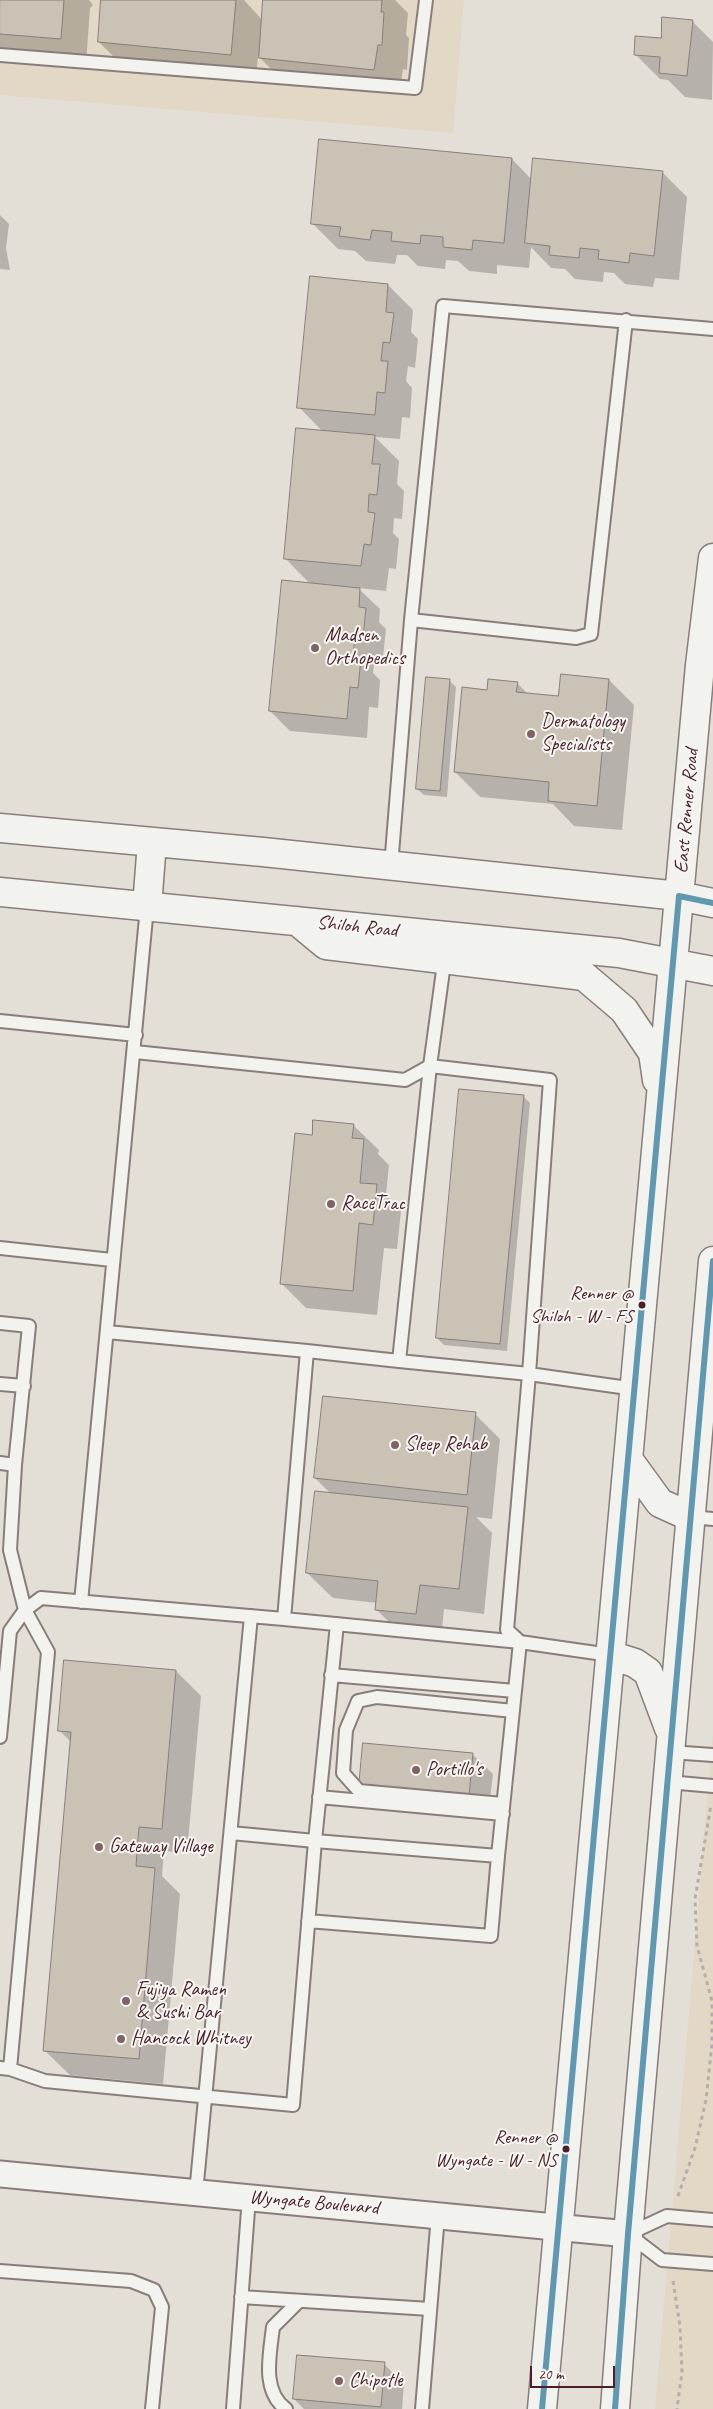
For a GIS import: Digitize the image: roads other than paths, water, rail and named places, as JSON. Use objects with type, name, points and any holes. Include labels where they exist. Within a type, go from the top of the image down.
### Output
[{"type":"main road","name":"East Renner Road","points":[[542,2409],[700,665],[713,558]]},
{"type":"main road","points":[[0,828],[679,896],[713,903]]},
{"type":"main road","points":[[147,907],[152,842]]},
{"type":"main road","name":"Shiloh Road","points":[[0,892],[298,921],[326,945],[446,948]]},
{"type":"main road","points":[[446,948],[619,953],[713,970]]},
{"type":"main road","points":[[446,948],[584,976],[624,1010],[653,1054],[661,1102]]},
{"type":"main road","points":[[615,2409],[628,2234],[671,1743],[702,1518],[713,1261]]},
{"type":"main road","points":[[628,1459],[660,1503],[702,1518]]},
{"type":"main road","points":[[610,1655],[636,1663],[648,1672],[671,1743]]},
{"type":"street","name":"Wyngate Boulevard","points":[[0,2174],[628,2234]]},
{"type":"lane","points":[[0,55],[415,88],[426,0]]},
{"type":"lane","points":[[391,866],[411,620],[443,306],[626,320],[713,330]]},
{"type":"lane","points":[[411,620],[576,638],[591,634],[626,320]]},
{"type":"lane","points":[[80,1602],[107,1332],[112,1260],[135,1052],[147,907]]},
{"type":"lane","points":[[399,1361],[430,1066],[446,948]]},
{"type":"lane","points":[[0,1021],[136,1035]]},
{"type":"lane","points":[[135,1052],[405,1080],[430,1066],[550,1080],[530,1374],[507,1630],[520,1642]]},
{"type":"lane","points":[[0,1248],[112,1260]]},
{"type":"lane","points":[[0,1323],[29,1326],[14,1465],[10,1550],[25,1610],[48,1652],[5,2068],[45,2081],[293,2105],[314,1841],[337,1624]]},
{"type":"lane","points":[[107,1332],[530,1374],[635,1389]]},
{"type":"lane","points":[[284,1619],[307,1351]]},
{"type":"lane","points":[[0,1384],[24,1386]]},
{"type":"lane","points":[[0,1463],[14,1465]]},
{"type":"lane","points":[[0,1737],[10,1630],[25,1610],[41,1598],[520,1642],[610,1655]]},
{"type":"lane","points":[[196,2193],[252,1616]]},
{"type":"lane","points":[[308,1921],[491,1936],[520,1642]]},
{"type":"lane","points":[[332,1675],[515,1691]]},
{"type":"lane","points":[[503,1809],[359,1791],[343,1773],[346,1730],[358,1701],[377,1697],[513,1711]]},
{"type":"lane","points":[[671,1743],[713,1755]]},
{"type":"lane","points":[[668,1782],[713,1786]]},
{"type":"lane","points":[[319,1798],[503,1809]]},
{"type":"lane","points":[[231,1833],[498,1856]]},
{"type":"lane","points":[[233,2409],[249,2197]]},
{"type":"lane","points":[[422,2409],[438,2215]]},
{"type":"lane","points":[[713,2220],[667,2216],[628,2234],[662,2260],[713,2264]]},
{"type":"lane","points":[[0,2271],[130,2281],[154,2290],[162,2307],[152,2409]]},
{"type":"lane","points":[[241,2297],[430,2309]]},
{"type":"lane","points":[[286,2409],[279,2404],[268,2380],[272,2327],[299,2301]]},
{"type":"place","name":"Madsen Orthopedics","points":[[315,648]]},
{"type":"place","name":"Dermatology Specialists","points":[[531,734]]},
{"type":"place","name":"RaceTrac","points":[[331,1204]]},
{"type":"place","name":"Renner @ Shiloh - W - FS","points":[[642,1305]]},
{"type":"place","name":"Sleep Rehab","points":[[395,1445]]},
{"type":"place","name":"Portillo's","points":[[416,1770]]},
{"type":"place","name":"Gateway Village","points":[[99,1847]]},
{"type":"place","name":"Fujiya Ramen & Sushi Bar","points":[[126,2001]]},
{"type":"place","name":"Hancock Whitney","points":[[121,2039]]},
{"type":"place","name":"Renner @ Wyngate - W - NS","points":[[566,2149]]},
{"type":"place","name":"Chipotle","points":[[339,2381]]}]
